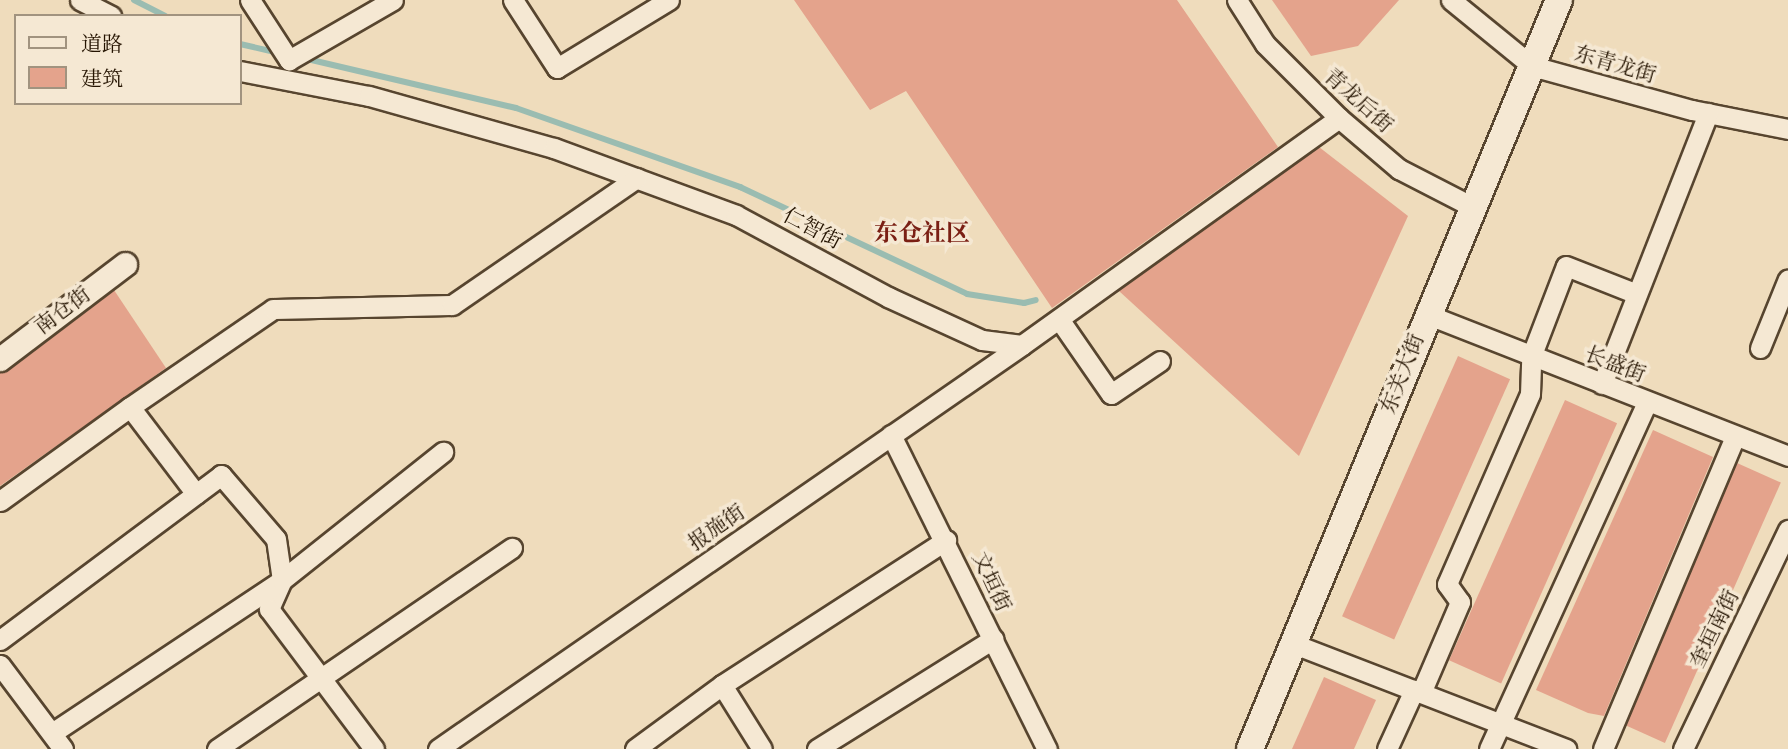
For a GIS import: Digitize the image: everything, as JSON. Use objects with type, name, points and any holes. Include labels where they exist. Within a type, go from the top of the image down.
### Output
[{"type":"main road","name":"东关大街","points":[[1250,749],[1426,314],[1559,0]]},
{"type":"street","points":[[80,0],[107,14]]},
{"type":"street","points":[[250,0],[289,60],[393,0]]},
{"type":"street","points":[[513,0],[557,68],[670,0]]},
{"type":"street","name":"青龙后街","points":[[1237,0],[1265,44],[1339,118],[1399,169],[1473,207]]},
{"type":"street","name":"东青龙街","points":[[1451,0],[1531,65],[1708,113],[1788,129]]},
{"type":"street","name":"仁智街","points":[[242,71],[369,96],[554,148],[736,215],[888,297],[982,340],[1022,345]]},
{"type":"street","points":[[1602,384],[1708,113]]},
{"type":"street","points":[[1022,345],[1339,118]]},
{"type":"street","points":[[0,501],[130,407],[273,310],[452,305],[637,178]]},
{"type":"street","name":"南仓街","points":[[0,359],[125,264]]},
{"type":"street","points":[[1387,749],[1460,602],[1447,584],[1530,394],[1531,357],[1566,266],[1637,294]]},
{"type":"street","points":[[1759,348],[1788,279]]},
{"type":"street","name":"长盛街","points":[[1426,314],[1788,456]]},
{"type":"street","points":[[1059,319],[1111,394],[1160,361]]},
{"type":"street","name":"报施街","points":[[441,748],[1022,345]]},
{"type":"street","points":[[1489,749],[1647,402]]},
{"type":"street","points":[[130,407],[197,494]]},
{"type":"street","name":"文垣街","points":[[891,435],[946,540],[1047,749]]},
{"type":"street","points":[[1604,749],[1735,437]]},
{"type":"street","points":[[0,665],[58,741],[282,580],[443,452]]},
{"type":"street","points":[[0,640],[221,475],[276,539],[282,580],[269,609],[374,749]]},
{"type":"street","name":"奎垣南街","points":[[1683,749],[1788,530]]},
{"type":"street","points":[[635,749],[722,685],[946,540]]},
{"type":"street","points":[[217,749],[512,548]]},
{"type":"street","points":[[817,749],[993,639]]},
{"type":"street","points":[[1294,644],[1566,749]]},
{"type":"street","points":[[722,685],[762,749]]},
{"type":"building","points":[[794,0],[1177,0],[1278,147],[1052,308],[906,91],[870,110]]},
{"type":"building","points":[[1272,0],[1399,0],[1358,46],[1311,56]]},
{"type":"building","points":[[1319,147],[1408,216],[1299,456],[1119,291]]},
{"type":"building","points":[[114,290],[166,368],[0,486],[0,373]]},
{"type":"building","points":[[1458,356],[1510,379],[1394,640],[1342,616]]},
{"type":"building","points":[[1565,400],[1617,423],[1501,684],[1449,660]]},
{"type":"building","points":[[1653,430],[1713,457],[1604,716],[1588,713],[1536,690]]},
{"type":"building","points":[[1737,463],[1781,483],[1665,743],[1621,723]]},
{"type":"building","points":[[1324,677],[1376,700],[1354,749],[1292,749]]},
{"type":"waterway","points":[[134,0],[161,14]]},
{"type":"waterway","points":[[242,44],[279,53]]},
{"type":"waterway","points":[[303,58],[516,108],[740,187],[967,294],[1024,303],[1036,300]]},
{"type":"district","name":"东仓社区","points":[[922,235]]}]
